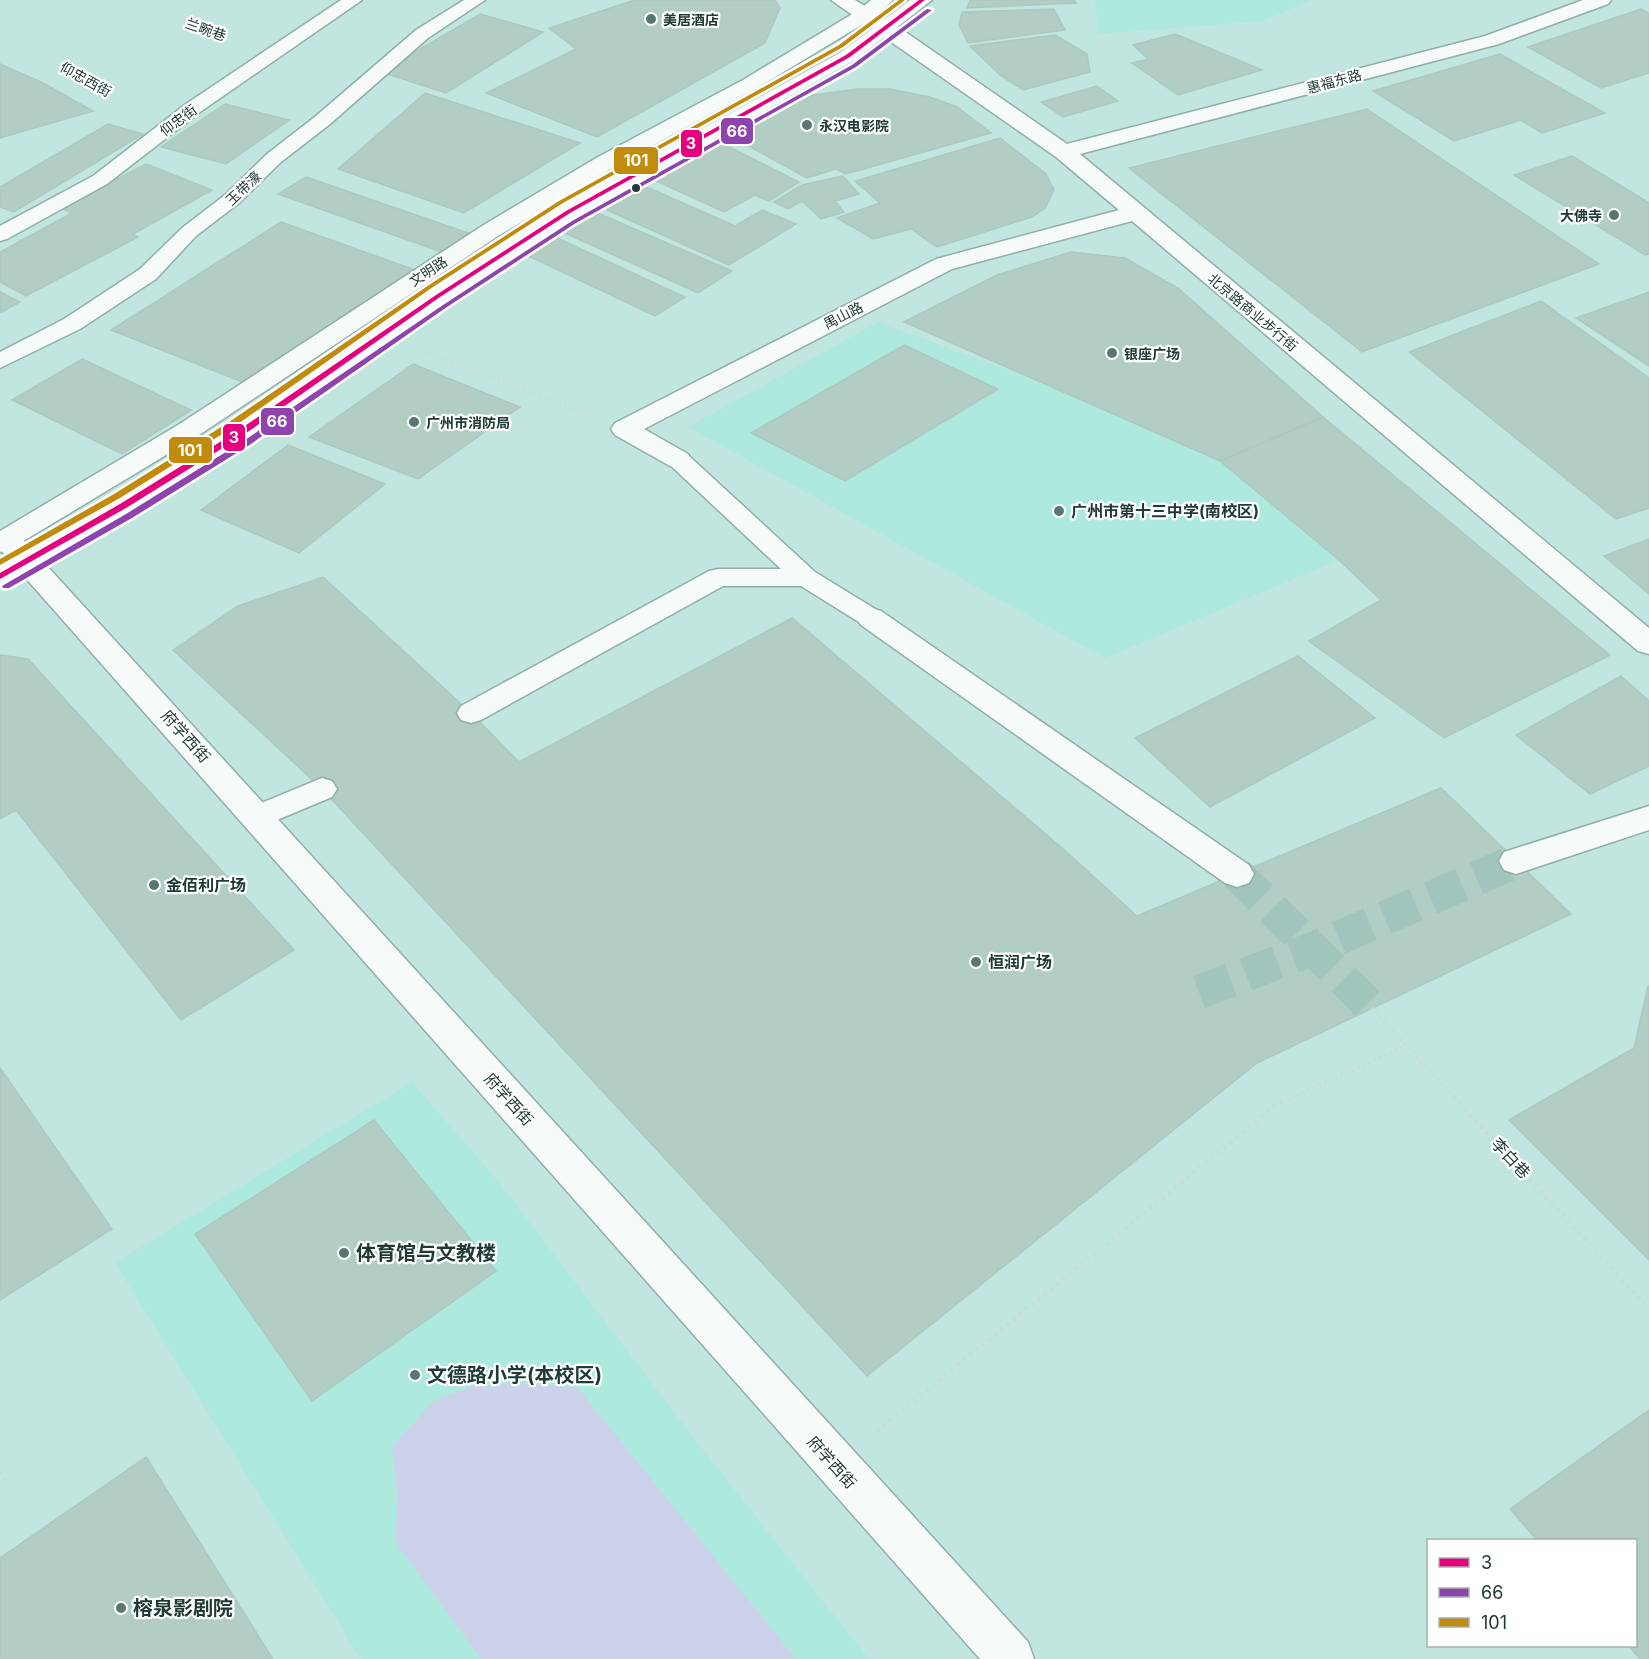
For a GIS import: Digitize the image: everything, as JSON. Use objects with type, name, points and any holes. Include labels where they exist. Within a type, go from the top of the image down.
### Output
[{"type":"street","name":"北京路商业步行街","points":[[841,0],[874,7],[887,28],[1064,152],[1649,644]]},
{"type":"street","name":"文明路","points":[[9,555],[229,441],[438,296],[568,212],[830,67],[887,28],[922,0]]},
{"type":"street","name":"惠福东路","points":[[1064,152],[1492,39],[1601,0]]},
{"type":"street","name":"文明路","points":[[9,555],[196,425],[435,266],[573,180],[750,84],[874,7]]},
{"type":"street","name":"禺山路","points":[[624,429],[944,264],[1135,213]]},
{"type":"street","points":[[624,429],[679,460]]},
{"type":"street","name":"府学西街","points":[[9,555],[258,817],[835,1465],[1011,1659]]},
{"type":"street","points":[[871,618],[1237,874]]},
{"type":"street","points":[[1516,861],[1649,818]]},
{"type":"lane","name":"仰忠街","points":[[0,235],[100,180],[170,126],[353,0]]},
{"type":"lane","name":"玉带濠","points":[[0,361],[72,324],[148,274],[189,232],[422,34],[476,0]]},
{"type":"lane","points":[[679,460],[806,578],[871,618]]},
{"type":"lane","points":[[471,713],[718,577],[806,578]]},
{"type":"lane","points":[[258,817],[322,789]]},
{"type":"path","points":[[1,33],[89,0]]},
{"type":"path","name":"兰畹巷","points":[[220,0],[180,20],[275,53]]},
{"type":"path","name":"仰忠西街","points":[[1,33],[170,126]]},
{"type":"path","points":[[1492,39],[1649,126]]},
{"type":"path","points":[[143,147],[435,266]]},
{"type":"path","points":[[384,335],[624,429]]},
{"type":"path","name":"李白巷","points":[[1372,1008],[1649,1309]]},
{"type":"path","points":[[835,1465],[1275,1106],[1407,1045]]},
{"type":"path","points":[[0,1472],[5,1482],[0,1485]]},
{"type":"shaded area","points":[[1095,0],[1311,0],[1263,21],[1098,34]]},
{"type":"shaded area","name":"广州市第十三中学(南校区)","points":[[878,322],[1044,383],[1220,461],[1339,560],[1105,658],[688,427]]},
{"type":"shaded area","name":"文德路小学(本校区)","points":[[412,1082],[498,1181],[703,1450],[869,1659],[361,1659],[115,1263]]},
{"type":"shaded area","points":[[532,1383],[578,1388],[796,1659],[481,1659],[396,1543],[397,1492],[392,1447],[434,1400],[473,1386]]},
{"type":"building","points":[[635,0],[775,0],[780,8],[765,43],[597,137],[486,93],[576,49],[549,28]]},
{"type":"building","points":[[970,0],[1074,0],[1076,3],[967,8]]},
{"type":"building","points":[[1054,9],[1065,30],[968,43],[959,25],[962,12]]},
{"type":"building","points":[[1641,9],[1649,14],[1649,73],[1601,88],[1528,47]]},
{"type":"building","points":[[480,14],[543,32],[446,93],[381,72]]},
{"type":"building","points":[[1175,34],[1262,70],[1178,95],[1132,63],[1148,59],[1133,45]]},
{"type":"building","points":[[1055,35],[1087,54],[1090,72],[1023,90],[1000,75],[970,46]]},
{"type":"building","points":[[1500,54],[1605,113],[1542,133],[1521,120],[1454,141],[1373,91]]},
{"type":"building","points":[[0,64],[43,83],[93,111],[0,138]]},
{"type":"building","points":[[1097,86],[1118,101],[1063,117],[1041,102]]},
{"type":"building","points":[[857,89],[890,89],[930,97],[957,107],[991,133],[846,174],[836,169],[807,178],[725,133],[772,110],[813,95]]},
{"type":"building","points":[[425,93],[580,143],[464,213],[338,169]]},
{"type":"building","points":[[225,104],[289,120],[226,164],[161,147]]},
{"type":"building","points":[[1367,109],[1599,264],[1362,352],[1129,168]]},
{"type":"building","points":[[108,124],[143,134],[14,212],[0,207],[0,187]]},
{"type":"building","points":[[1000,138],[1046,174],[1054,190],[1045,208],[1032,217],[937,247],[911,229],[873,239],[837,218],[880,203],[855,181]]},
{"type":"building","points":[[714,139],[799,182],[769,201],[755,195],[724,212],[645,176]]},
{"type":"building","name":"大佛寺","points":[[1572,156],[1649,203],[1649,254],[1645,255],[1514,175]]},
{"type":"building","points":[[146,164],[212,190],[133,234],[138,237],[26,296],[0,282],[0,252],[72,213],[61,208]]},
{"type":"building","points":[[843,176],[859,194],[835,201],[844,212],[821,219],[802,201],[788,209],[774,202],[802,185]]},
{"type":"building","points":[[306,177],[474,235],[447,254],[278,194]]},
{"type":"building","points":[[640,184],[735,226],[762,210],[796,224],[729,265],[598,206]]},
{"type":"building","points":[[593,211],[732,271],[698,293],[558,230]]},
{"type":"building","points":[[281,222],[415,270],[250,385],[111,330]]},
{"type":"building","points":[[555,237],[685,297],[655,316],[524,254]]},
{"type":"building","name":"银座广场","points":[[1071,252],[1125,258],[1178,288],[1323,417],[1220,461],[904,322],[997,275]]},
{"type":"building","points":[[0,292],[20,302],[0,313]]},
{"type":"building","points":[[1649,292],[1649,366],[1576,318]]},
{"type":"building","points":[[1541,301],[1649,378],[1649,508],[1616,519],[1409,352]]},
{"type":"building","points":[[904,345],[998,389],[845,481],[751,433]]},
{"type":"building","points":[[82,359],[191,410],[122,454],[12,400]]},
{"type":"building","name":"广州市消防局","points":[[413,364],[520,407],[418,479],[309,437]]},
{"type":"building","points":[[1323,417],[1610,655],[1444,738],[1309,641],[1381,600],[1339,560],[1220,461]]},
{"type":"building","points":[[288,445],[385,484],[299,553],[201,510]]},
{"type":"building","points":[[1649,539],[1649,594],[1604,556]]},
{"type":"building","name":"恒润广场","points":[[323,577],[471,713],[519,762],[792,618],[1061,847],[1137,916],[1441,788],[1571,914],[1257,1063],[867,1376],[322,789],[173,650],[238,606]]},
{"type":"building","name":"金佰利广场","points":[[0,655],[28,659],[294,950],[181,1020],[16,810],[0,819]]},
{"type":"building","points":[[1298,656],[1375,718],[1210,807],[1135,738]]},
{"type":"building","points":[[1621,676],[1649,701],[1649,766],[1590,794],[1516,735]]},
{"type":"building","points":[[1648,986],[1649,1260],[1509,1120],[1634,1048]]},
{"type":"building","points":[[0,1068],[112,1229],[0,1300]]},
{"type":"building","name":"体育馆与文教楼","points":[[374,1120],[496,1271],[312,1401],[195,1234]]},
{"type":"building","points":[[1649,1410],[1649,1659],[1640,1659],[1630,1647],[1637,1647],[1637,1539],[1536,1539],[1510,1509]]},
{"type":"building","name":"榕泉影剧院","points":[[146,1457],[273,1659],[0,1659],[0,1558]]},
{"type":"tunnel","points":[[1313,949],[1516,861]]},
{"type":"tunnel","points":[[1237,874],[1313,949]]},
{"type":"tunnel","points":[[1199,992],[1313,949]]},
{"type":"tunnel","points":[[1313,949],[1372,1008]]},
{"type":"transit line","name":"101","points":[[0,562],[117,496],[232,424],[431,286],[561,202],[841,46],[902,0]]},
{"type":"transit line","name":"3","points":[[0,576],[123,506],[239,434],[438,296],[568,212],[848,56],[922,0]]},
{"type":"transit line","name":"66","points":[[6,586],[129,516],[245,444],[445,306],[574,222],[854,66],[929,10]]},
{"type":"place","name":"美居酒店","points":[[651,19]]},
{"type":"place","name":"永汉电影院","points":[[807,125]]},
{"type":"place","name":"大佛寺","points":[[1614,215]]},
{"type":"place","name":"银座广场","points":[[1112,353]]},
{"type":"place","name":"广州市消防局","points":[[414,422]]},
{"type":"place","name":"广州市第十三中学(南校区)","points":[[1059,511]]},
{"type":"place","name":"金佰利广场","points":[[154,885]]},
{"type":"place","name":"恒润广场","points":[[976,962]]},
{"type":"place","name":"体育馆与文教楼","points":[[344,1253]]},
{"type":"place","name":"文德路小学(本校区)","points":[[415,1375]]},
{"type":"place","name":"榕泉影剧院","points":[[121,1608]]}]
